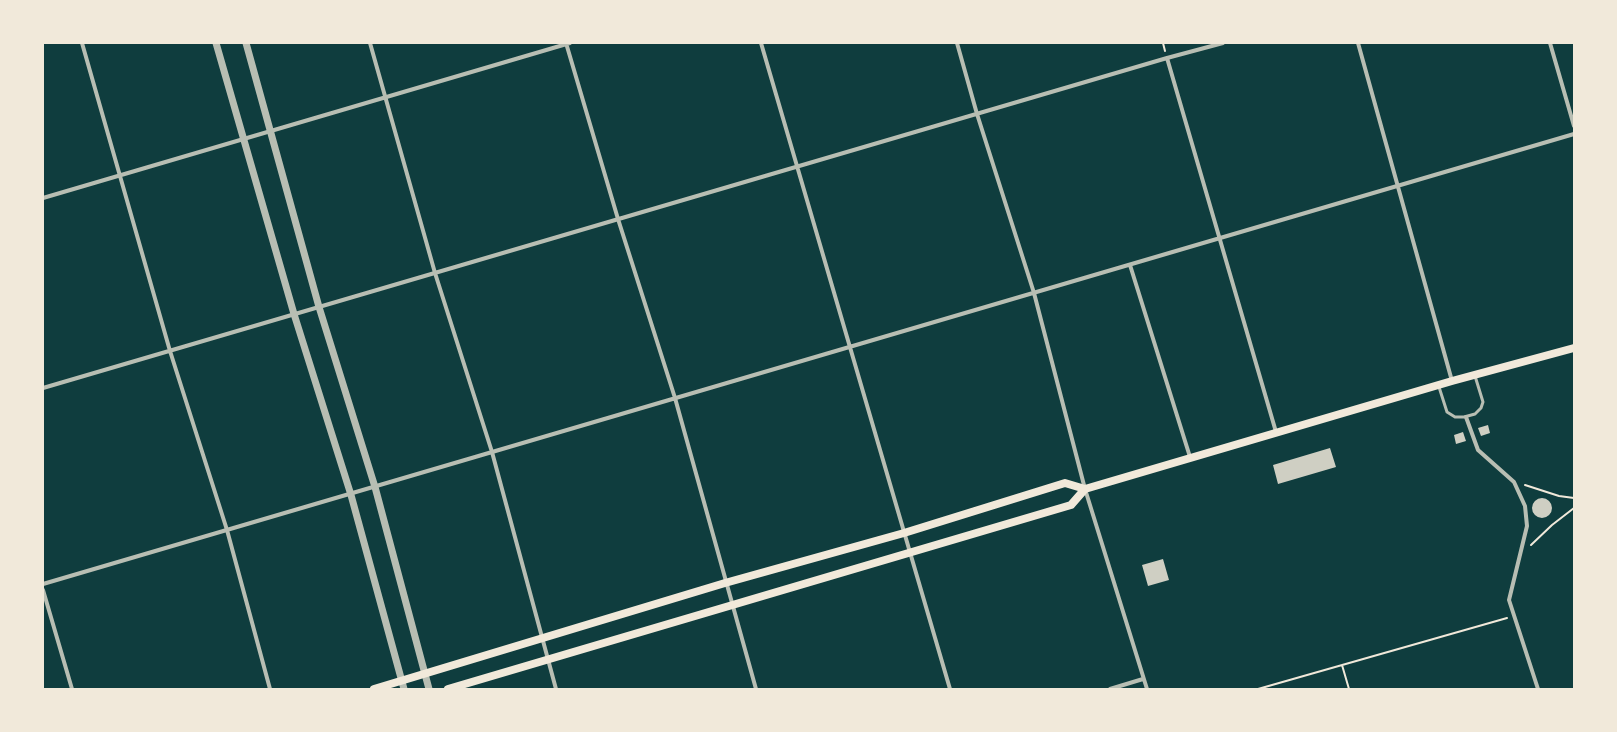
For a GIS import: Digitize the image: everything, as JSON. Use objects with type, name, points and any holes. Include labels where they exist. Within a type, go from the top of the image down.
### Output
[{"type":"main road","points":[[448,689],[1071,505],[1085,489],[1190,457],[1452,381],[1574,348]]},
{"type":"main road","points":[[374,689],[725,583],[904,533],[1065,483],[1085,489]]},
{"type":"street","points":[[82,43],[170,351],[227,530],[270,689]]},
{"type":"street","points":[[216,43],[294,314],[351,495],[404,689]]},
{"type":"street","points":[[246,43],[319,307],[375,487],[429,689]]},
{"type":"street","points":[[370,43],[435,273],[492,452],[556,689]]},
{"type":"street","points":[[43,198],[567,43],[618,219],[675,398],[725,583],[756,689]]},
{"type":"street","points":[[761,43],[950,689]]},
{"type":"street","points":[[957,43],[977,114],[1034,293],[1085,489],[1147,689]]},
{"type":"street","points":[[43,388],[797,166],[1223,43]]},
{"type":"street","points":[[1358,43],[1452,381]]},
{"type":"street","points":[[1550,43],[1574,126]]},
{"type":"street","points":[[1167,58],[1276,432]]},
{"type":"street","points":[[43,584],[351,495],[492,452],[1574,134]]},
{"type":"street","points":[[1130,265],[1190,457]]},
{"type":"street","points":[[1466,417],[1478,450],[1514,482],[1525,506],[1527,526],[1508,600],[1538,689]]},
{"type":"street","points":[[43,590],[72,689]]},
{"type":"street","points":[[1110,689],[1144,680]]},
{"type":"lane","points":[[1439,385],[1447,412],[1455,417],[1466,417],[1475,414],[1481,408],[1483,402],[1474,375]]},
{"type":"path","points":[[1514,482],[1559,496],[1574,498]]},
{"type":"path","points":[[1519,557],[1537,538],[1574,508]]},
{"type":"path","points":[[1258,689],[1514,616]]},
{"type":"path","points":[[1342,665],[1349,689]]},
{"type":"building","points":[[1488,425],[1490,433],[1481,436],[1478,428]]},
{"type":"building","points":[[1463,432],[1466,441],[1456,444],[1454,435]]},
{"type":"building","points":[[1330,448],[1336,467],[1278,484],[1273,465]]},
{"type":"building","points":[[1542,498],[1549,501],[1552,508],[1549,515],[1542,518],[1535,515],[1532,508],[1535,501]]},
{"type":"building","points":[[1163,559],[1169,580],[1148,586],[1142,565]]}]
